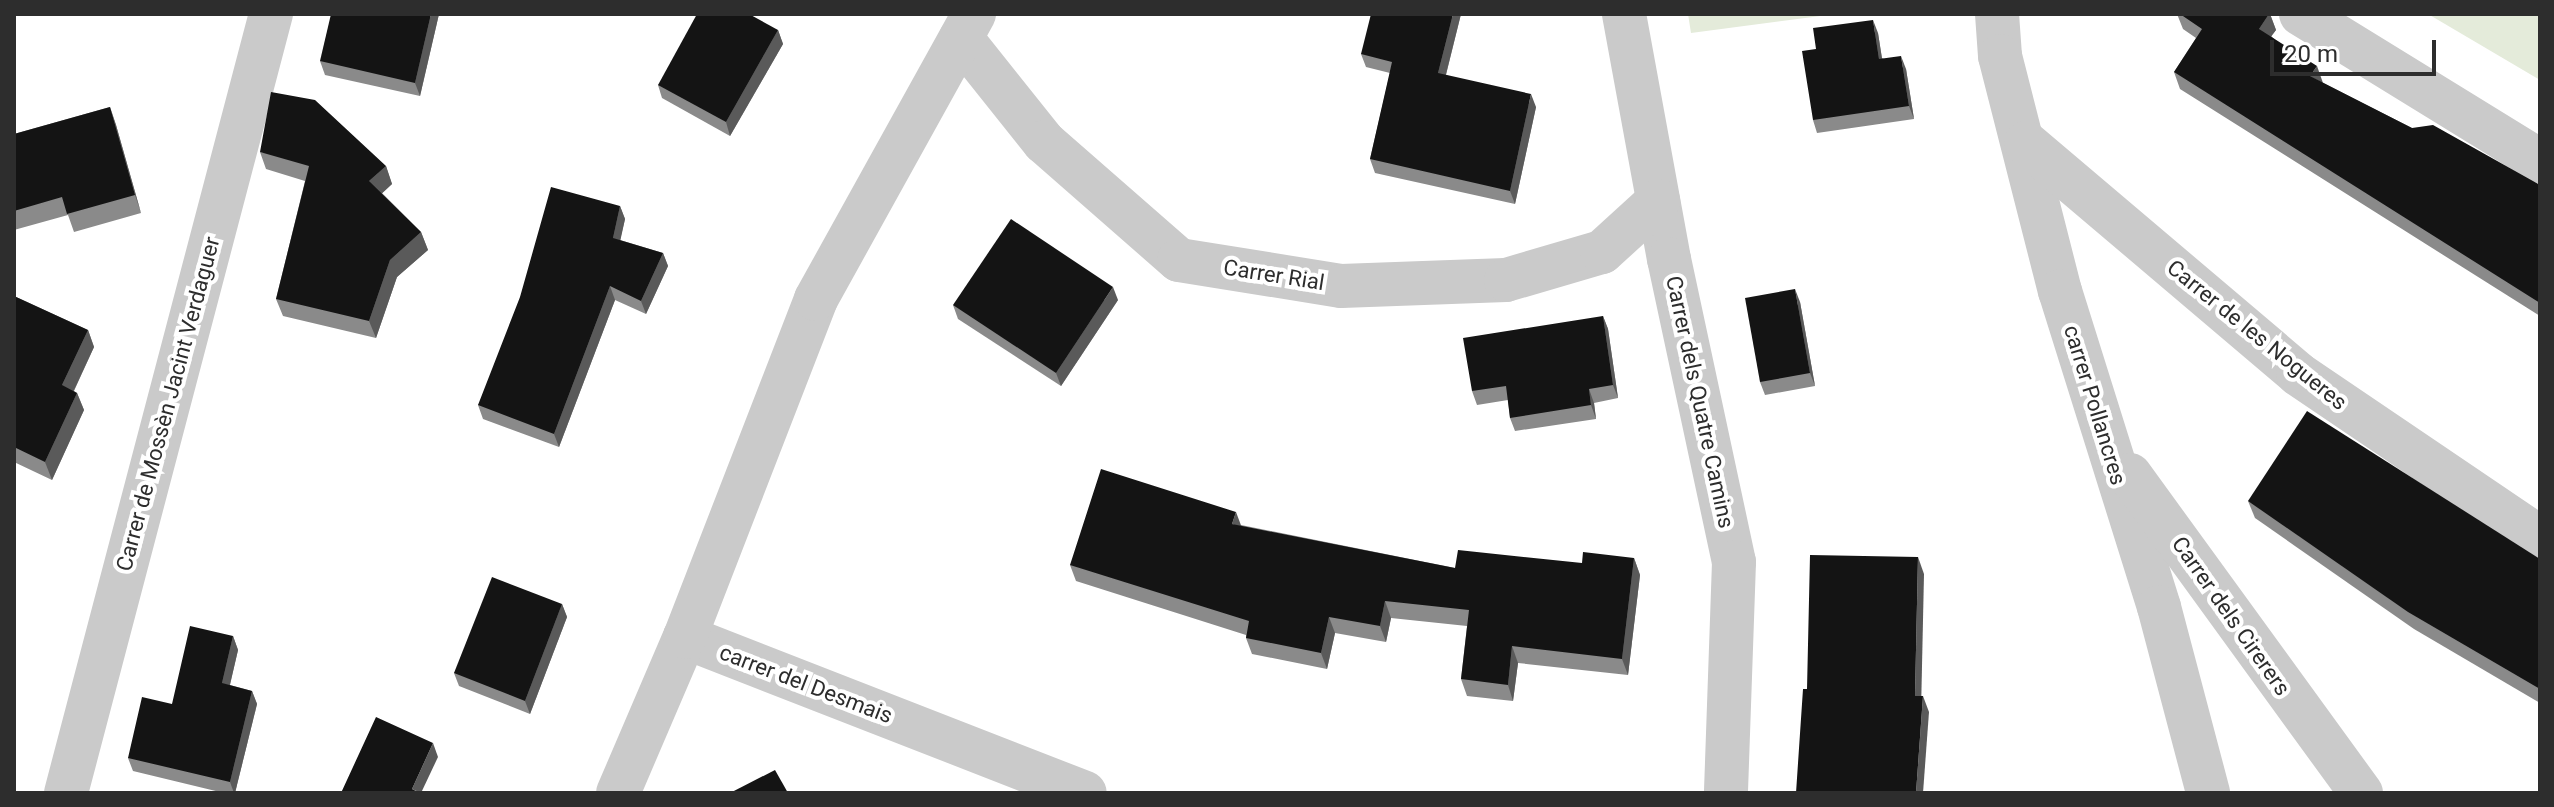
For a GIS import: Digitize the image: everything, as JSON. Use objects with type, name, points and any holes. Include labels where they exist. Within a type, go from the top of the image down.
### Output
[{"type":"street","name":"Carrer de Mossèn Jacint Verdaguer","points":[[66,793],[271,14]]},
{"type":"street","name":"Carrer dels Quatre Camins","points":[[1624,14],[1658,201],[1734,562],[1726,793]]},
{"type":"street","name":"carrer Pollancres","points":[[1997,14],[2000,56],[2026,143],[2060,291],[2194,730],[2208,793]]},
{"type":"street","points":[[2301,14],[2540,161]]},
{"type":"street","name":"Carrer Rial","points":[[967,26],[1044,142],[1179,260],[1341,286],[1506,280],[1602,252],[1658,201]]},
{"type":"street","points":[[618,793],[685,637],[816,299],[967,26]]},
{"type":"street","name":"Carrer de les Nogueres","points":[[2026,143],[2298,374],[2540,538]]},
{"type":"street","name":"Carrer dels Cirerers","points":[[2103,437],[2361,793]]},
{"type":"street","name":"carrer del Desmais","points":[[685,637],[1085,793]]},
{"type":"street","points":[[2194,730],[2230,793]]},
{"type":"green space","points":[[1688,14],[1836,14],[1691,33]]},
{"type":"green space","points":[[2428,14],[2540,14],[2540,80]]},
{"type":"building","points":[[331,14],[431,14],[415,83],[320,61]]},
{"type":"building","points":[[697,14],[749,14],[778,30],[726,122],[658,85]]},
{"type":"building","points":[[1371,14],[1453,14],[1438,73],[1531,94],[1510,191],[1370,159],[1392,62],[1361,54]]},
{"type":"building","points":[[2180,14],[2269,14],[2259,29],[2317,66],[2310,76],[2412,128],[2433,125],[2540,185],[2540,303],[2174,72],[2202,29]]},
{"type":"building","points":[[1873,20],[1879,59],[1901,56],[1909,106],[1813,120],[1802,51],[1816,49],[1813,28]]},
{"type":"building","points":[[271,92],[315,100],[386,166],[369,181],[421,232],[390,260],[369,321],[276,299],[309,166],[260,152]]},
{"type":"building","points":[[110,107],[135,195],[67,214],[62,197],[14,211],[14,134]]},
{"type":"building","points":[[551,187],[620,206],[613,238],[663,253],[641,301],[610,286],[554,434],[478,405],[520,297]]},
{"type":"building","points":[[1011,219],[1113,287],[1056,373],[953,305]]},
{"type":"building","points":[[1795,289],[1810,373],[1760,382],[1745,298]]},
{"type":"building","points":[[14,296],[88,330],[62,385],[77,393],[45,462],[14,447]]},
{"type":"building","points":[[1603,316],[1613,385],[1589,389],[1591,405],[1510,418],[1506,386],[1472,391],[1463,338]]},
{"type":"building","points":[[2307,411],[2540,559],[2540,689],[2408,612],[2248,501]]},
{"type":"building","points":[[1101,469],[1236,512],[1232,524],[1455,568],[1458,550],[1582,563],[1583,552],[1634,558],[1622,659],[1512,646],[1508,685],[1461,679],[1469,610],[1385,601],[1380,626],[1329,617],[1321,653],[1246,638],[1249,621],[1070,565]]},
{"type":"building","points":[[1810,555],[1918,557],[1915,696],[1923,696],[1916,793],[1796,793],[1803,689],[1807,689]]},
{"type":"building","points":[[492,577],[562,604],[525,701],[454,673]]},
{"type":"building","points":[[190,626],[233,636],[222,683],[252,691],[230,782],[128,758],[142,697],[172,704]]},
{"type":"building","points":[[376,717],[433,743],[412,789],[420,793],[341,793]]},
{"type":"building","points":[[775,770],[788,793],[730,793]]}]
